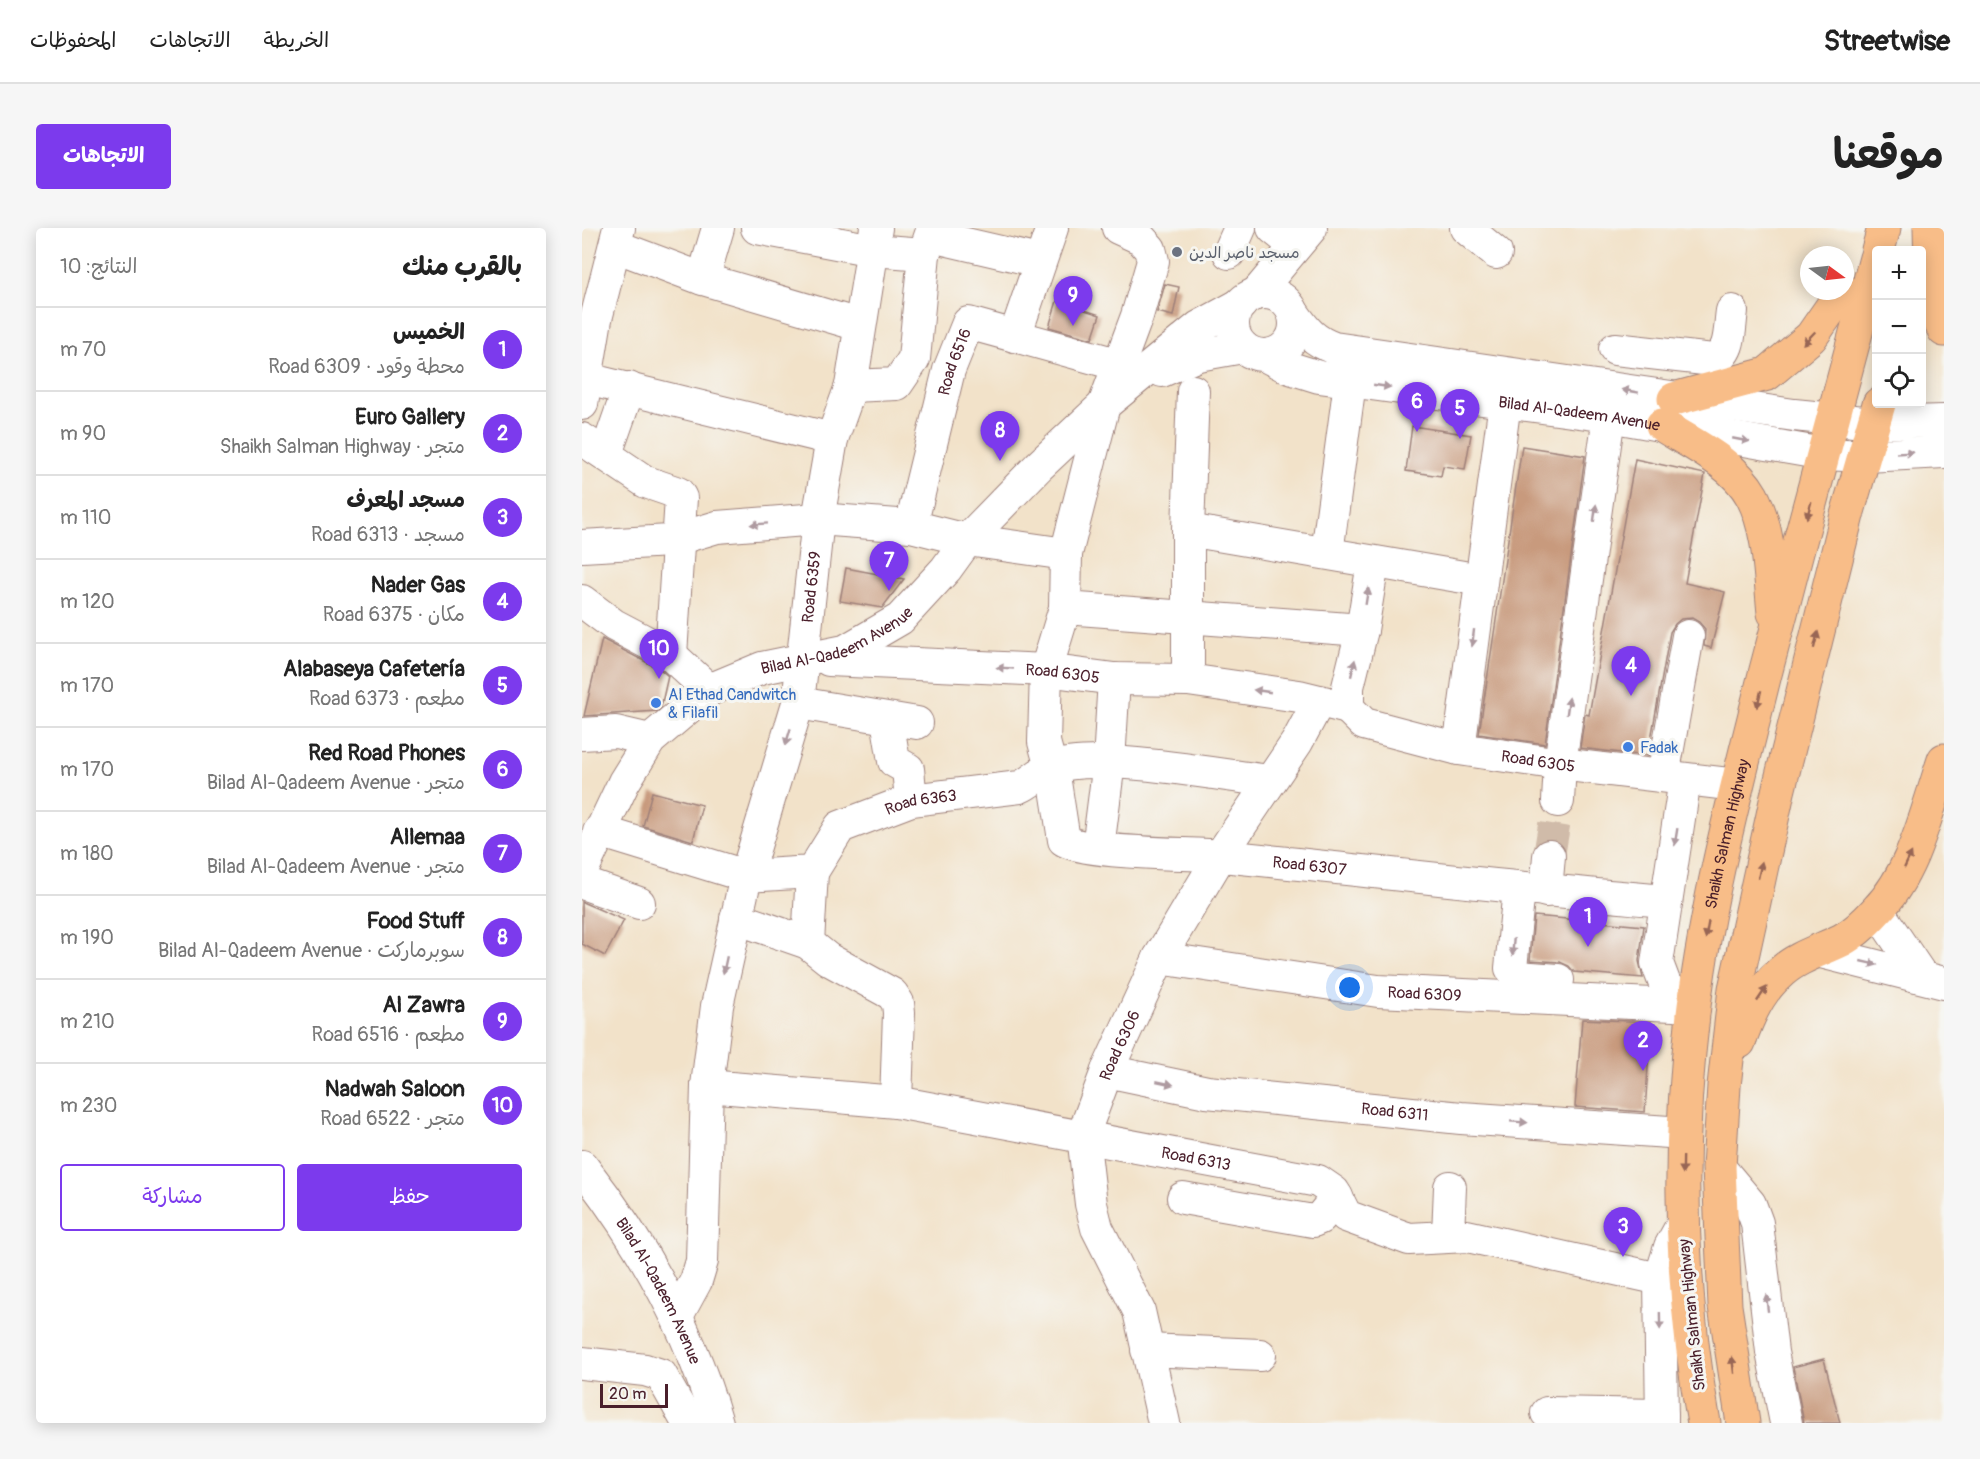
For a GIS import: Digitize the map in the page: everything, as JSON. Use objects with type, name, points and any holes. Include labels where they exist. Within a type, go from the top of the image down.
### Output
[{"type":"main road","points":[[1920,246],[1924,228]]},
{"type":"main road","points":[[1930,228],[1932,306],[1944,330]]},
{"type":"main road","points":[[1854,277],[1881,243]]},
{"type":"main road","name":"Shaikh Salman Highway","points":[[1704,1423],[1689,1321],[1682,1225],[1684,1133],[1694,1006],[1713,897],[1737,785],[1881,243]]},
{"type":"main road","points":[[1776,632],[1766,537],[1751,495],[1735,476],[1668,412],[1767,374],[1811,337],[1837,300]]},
{"type":"main road","points":[[1743,1423],[1725,1306],[1719,1167],[1724,1086],[1735,989],[1751,907],[1845,526],[1877,413]]},
{"type":"main road","points":[[1724,1086],[1748,1017],[1765,988],[1782,970],[1844,939],[1877,910],[1893,891],[1917,841],[1944,760]]},
{"type":"street","points":[[703,279],[718,228]]},
{"type":"street","points":[[1052,228],[1015,336],[1120,365]]},
{"type":"street","points":[[1118,228],[1140,238],[1150,249],[1153,261],[1120,365],[1104,405],[1066,554],[1065,608],[1046,670],[1044,742],[1049,768],[1108,762],[1270,781]]},
{"type":"street","points":[[1466,228],[1496,253]]},
{"type":"street","points":[[767,229],[874,239],[929,239],[1039,261]]},
{"type":"street","points":[[1293,234],[1290,267],[1294,333],[1284,349],[1254,351],[1233,326],[1236,311],[1249,299],[1293,234]]},
{"type":"street","points":[[832,439],[628,388],[584,392],[597,319],[617,237],[703,279],[859,325]]},
{"type":"street","name":"Road 6359","points":[[677,1316],[696,1281],[702,1261],[707,1086],[717,1006],[746,876],[798,703],[818,519],[832,439],[851,387],[874,239]]},
{"type":"street","points":[[851,387],[897,384],[915,359],[929,239]]},
{"type":"street","points":[[1249,299],[1275,295],[1291,310]]},
{"type":"street","name":"Bilad Al-Qadeem Avenue","points":[[582,871],[624,782],[650,740],[709,690],[762,668],[845,651],[900,619],[946,569],[967,540],[1038,466],[1104,405],[1199,327],[1249,299]]},
{"type":"street","name":"Bilad Al-Qadeem Avenue","points":[[1291,310],[1308,334],[1320,343],[1334,348],[1668,412],[1824,454],[1866,456],[1944,452]]},
{"type":"street","points":[[1615,349],[1713,360],[1725,353],[1728,346],[1732,311]]},
{"type":"street","name":"Road 6516","points":[[911,526],[950,370],[968,323],[1015,336]]},
{"type":"street","name":"Bilad Al-Qadeem Avenue","points":[[1104,405],[1178,363],[1198,355],[1254,351],[1305,373],[1350,382],[1609,416],[1668,412],[1833,420],[1877,413],[1944,421]]},
{"type":"street","points":[[915,359],[950,370]]},
{"type":"street","points":[[1327,553],[1350,382]]},
{"type":"street","points":[[628,388],[594,446],[652,485],[678,493],[682,503],[670,655]]},
{"type":"street","points":[[1188,680],[1190,616],[1188,530],[1193,391]]},
{"type":"street","points":[[1460,749],[1505,402]]},
{"type":"street","points":[[1558,801],[1560,764],[1609,416]]},
{"type":"street","points":[[582,546],[679,539],[717,526],[818,519],[911,526],[967,540],[1066,554]]},
{"type":"street","points":[[1188,530],[1481,580]]},
{"type":"street","points":[[1334,704],[1348,687],[1362,630],[1372,562]]},
{"type":"street","points":[[582,602],[614,625],[670,655],[709,690]]},
{"type":"street","points":[[1065,608],[1362,630]]},
{"type":"street","points":[[1666,987],[1657,963],[1666,901],[1674,778],[1688,636]]},
{"type":"street","name":"Road 6305","points":[[804,659],[1046,670],[1114,679],[1188,680],[1334,704],[1364,724],[1460,749],[1560,764],[1737,785]]},
{"type":"street","points":[[1098,848],[1108,762],[1114,679]]},
{"type":"street","points":[[798,703],[917,723]]},
{"type":"street","name":"Road 6306","points":[[1164,1423],[1139,1311],[1097,1228],[1091,1204],[1083,1135],[1107,1071],[1159,958],[1220,856],[1270,781],[1297,742],[1334,704]]},
{"type":"street","points":[[887,719],[894,761],[908,769],[911,800]]},
{"type":"street","points":[[582,734],[616,732],[650,740]]},
{"type":"street","name":"Road 6363","points":[[812,872],[840,827],[911,800],[1020,788],[1034,781],[1049,768]]},
{"type":"street","name":"Road 6307","points":[[1049,768],[1055,782],[1064,840],[1098,848],[1220,856],[1533,890],[1666,901]]},
{"type":"street","points":[[599,831],[746,876],[812,872],[808,943]]},
{"type":"street","points":[[1549,856],[1533,890],[1511,962],[1514,974],[1518,977],[1666,987],[1694,1006]]},
{"type":"street","points":[[582,883],[639,903]]},
{"type":"street","points":[[1877,910],[1933,979]]},
{"type":"street","points":[[736,918],[808,943],[828,958],[884,988],[898,1002],[896,1102]]},
{"type":"street","points":[[1817,951],[1933,979]]},
{"type":"street","name":"Road 6309","points":[[1159,958],[1378,991],[1694,1006]]},
{"type":"street","name":"Road 6311","points":[[1107,1071],[1206,1092],[1461,1118],[1684,1133]]},
{"type":"street","name":"Road 6313","points":[[707,1086],[896,1102],[1083,1135],[1318,1181],[1330,1187],[1343,1213],[1350,1218],[1409,1239],[1448,1235],[1467,1236],[1660,1280]]},
{"type":"street","name":"Bilad Al-Qadeem Avenue","points":[[582,1166],[626,1228],[677,1316],[696,1356],[717,1423]]},
{"type":"street","points":[[1719,1167],[1750,1204],[1757,1223],[1772,1352],[1786,1423]]},
{"type":"street","points":[[1448,1235],[1450,1187]]},
{"type":"street","points":[[1183,1198],[1313,1221],[1320,1218],[1337,1197]]},
{"type":"street","points":[[1547,1413],[1662,1419],[1660,1280],[1670,1247],[1682,1225]]},
{"type":"street","points":[[1147,1350],[1260,1355]]},
{"type":"street","points":[[582,1363],[645,1370],[661,1375],[688,1423]]},
{"type":"building","points":[[1165,284],[1179,287],[1173,316],[1157,312]]},
{"type":"building","points":[[1057,301],[1100,315],[1092,339],[1049,327]]},
{"type":"building","points":[[1412,426],[1471,435],[1465,469],[1443,466],[1441,476],[1406,471]]},
{"type":"building","points":[[1522,446],[1585,456],[1545,744],[1479,734]]},
{"type":"building","points":[[1635,459],[1705,474],[1685,583],[1725,592],[1711,648],[1704,646],[1705,629],[1692,618],[1681,619],[1670,632],[1648,756],[1580,748],[1585,714],[1589,715]]},
{"type":"building","points":[[846,568],[904,579],[882,608],[840,601]]},
{"type":"building","points":[[602,639],[661,670],[668,676],[661,707],[657,711],[584,716]]},
{"type":"building","points":[[652,792],[702,805],[693,841],[643,826]]},
{"type":"building","points":[[582,902],[624,920],[605,956],[582,944]]},
{"type":"building","points":[[1534,916],[1644,926],[1639,961],[1643,978],[1574,972],[1569,966],[1560,962],[1530,960]]},
{"type":"building","points":[[1582,1019],[1651,1022],[1645,1112],[1575,1107]]},
{"type":"building","points":[[1824,1359],[1840,1423],[1804,1423],[1793,1367]]},
{"type":"tunnel","points":[[1549,856],[1558,801]]},
{"type":"place","name":"مسجد ناصر الدين","points":[[1177,252]]},
{"type":"place","name":"Al Zawra","points":[[1073,326]]},
{"type":"place","name":"Red Road Phones","points":[[1417,432]]},
{"type":"place","name":"Alabaseya Cafetería","points":[[1460,439]]},
{"type":"place","name":"Food Stuff","points":[[1000,461]]},
{"type":"place","name":"Allemaa","points":[[889,591]]},
{"type":"place","name":"Nadwah Saloon","points":[[659,679]]},
{"type":"place","name":"Nader Gas","points":[[1631,696]]},
{"type":"place","name":"Al Ethad Candwitch & Filafil","points":[[656,703]]},
{"type":"place","name":"Fadak","points":[[1628,747]]},
{"type":"place","name":"الخميس","points":[[1588,947]]},
{"type":"place","name":"Euro Gallery","points":[[1643,1071]]},
{"type":"place","name":"مسجد المعرف","points":[[1623,1257]]}]
